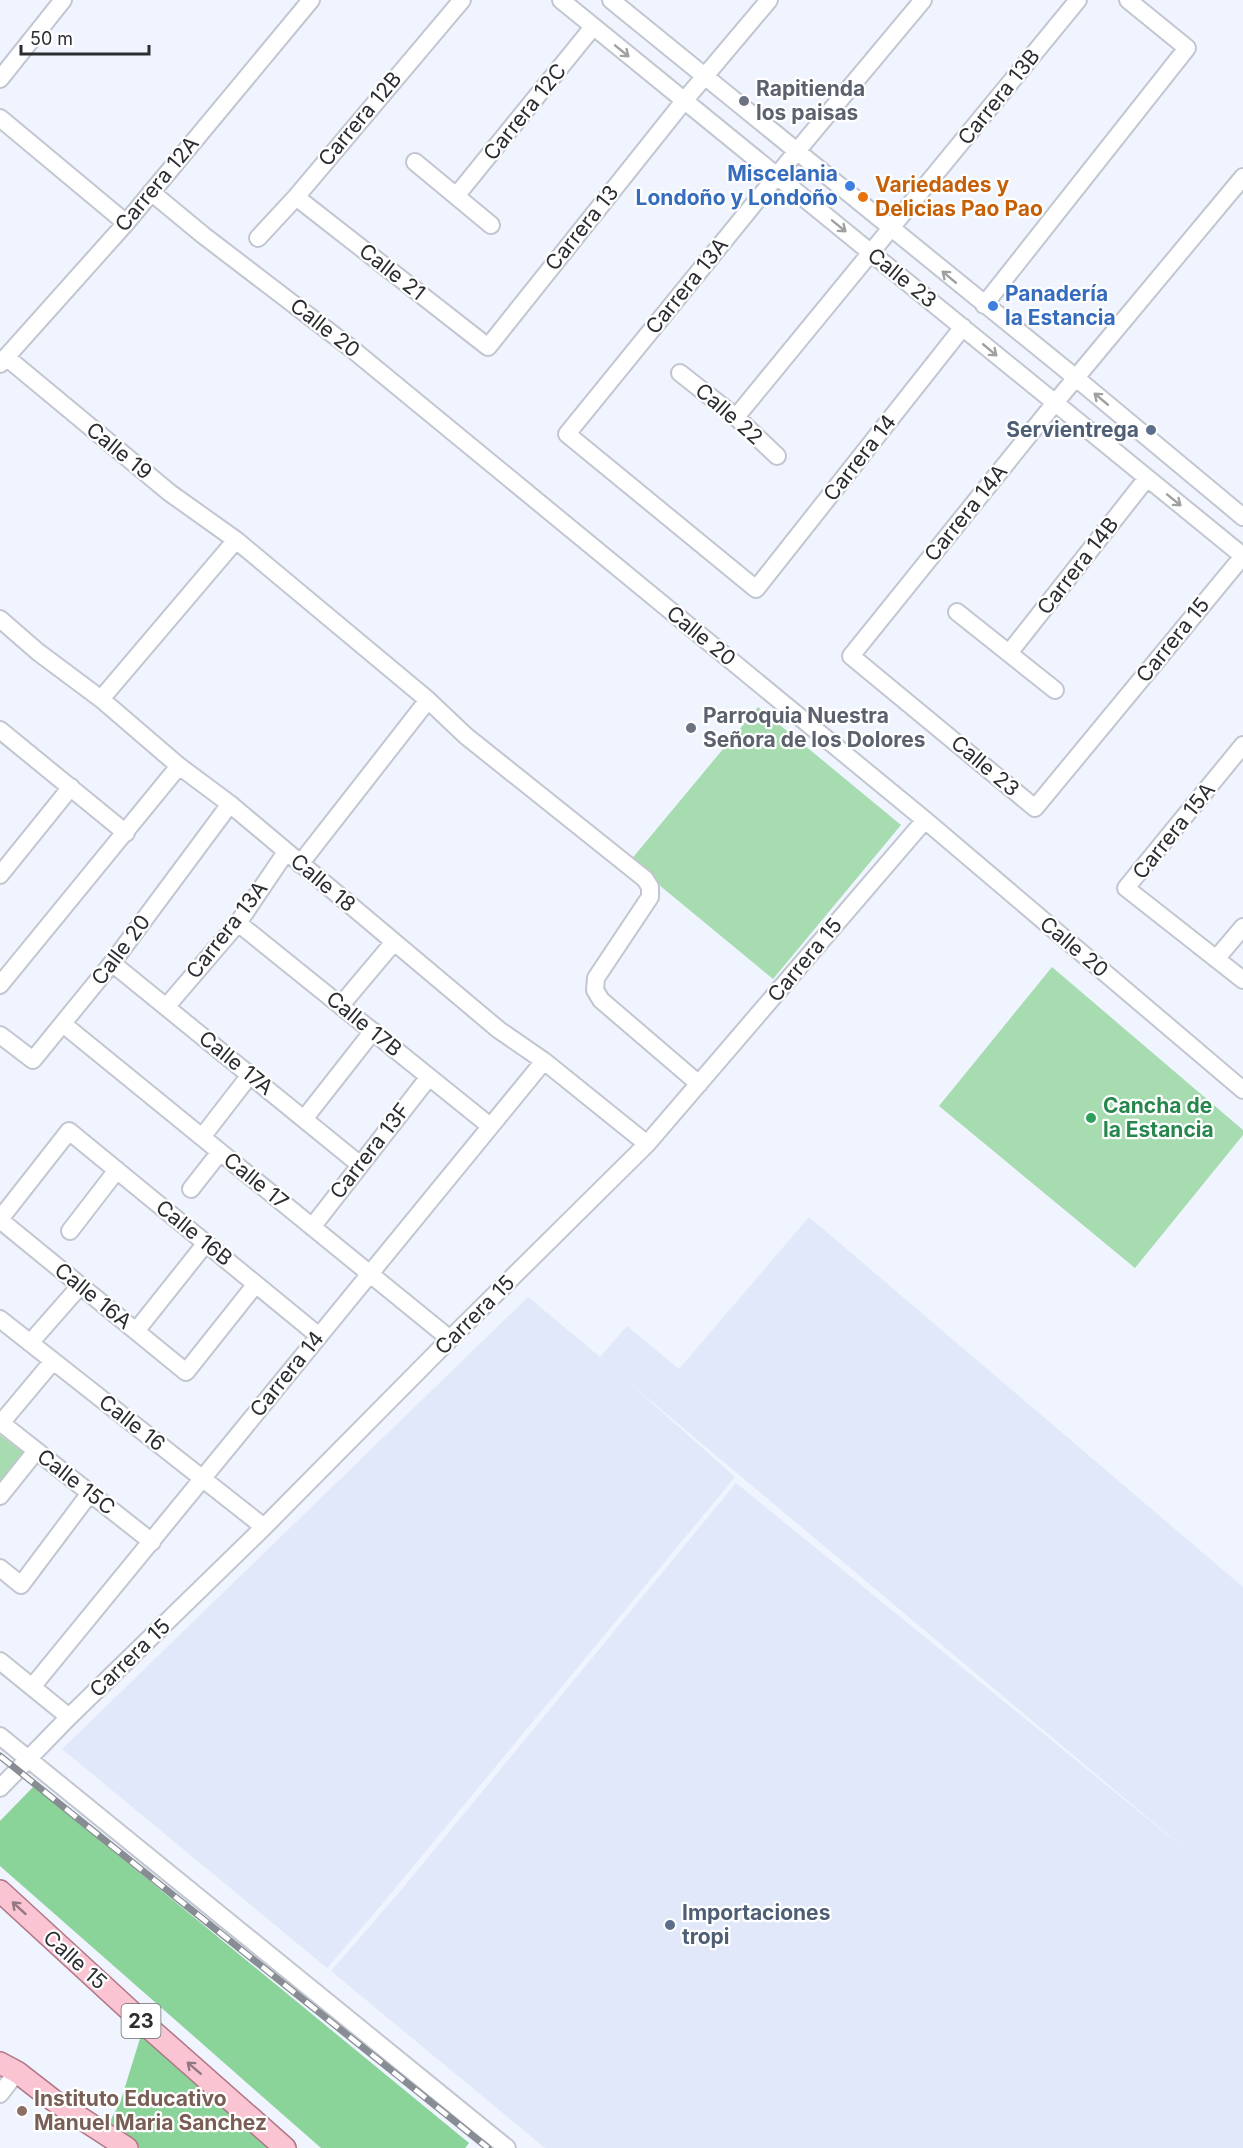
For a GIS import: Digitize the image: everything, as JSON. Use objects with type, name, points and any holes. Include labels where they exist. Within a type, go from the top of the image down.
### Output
[{"type":"main road","name":"Calle 15","points":[[0,1891],[148,2027],[285,2148]]},
{"type":"main road","points":[[8,2068],[127,2148]]},
{"type":"street","points":[[0,79],[63,0]]},
{"type":"street","name":"Carrera 12A","points":[[3,361],[126,222],[311,0]]},
{"type":"street","name":"Carrera 12B","points":[[258,238],[296,197],[462,0]]},
{"type":"street","name":"Calle 23","points":[[561,0],[1243,556]]},
{"type":"street","name":"Carrera 13","points":[[488,346],[684,101],[769,0]]},
{"type":"street","name":"Carrera 13A","points":[[756,589],[567,434],[923,0]]},
{"type":"street","name":"Carrera 13B","points":[[736,417],[1078,0]]},
{"type":"street","points":[[984,305],[1187,48],[1128,0]]},
{"type":"street","name":"Calle 23","points":[[614,1],[1243,517]]},
{"type":"street","name":"Carrera 12C","points":[[456,196],[593,27]]},
{"type":"street","points":[[0,118],[126,222]]},
{"type":"street","points":[[416,162],[491,225]]},
{"type":"street","name":"Carrera 14A","points":[[851,656],[1054,404],[1243,177]]},
{"type":"street","name":"Calle 20","points":[[151,192],[203,235],[352,349],[925,820],[1243,1090]]},
{"type":"street","name":"Calle 21","points":[[296,197],[488,346]]},
{"type":"street","name":"Carrera 14","points":[[756,589],[963,327]]},
{"type":"street","name":"Calle 19","points":[[3,361],[170,493],[236,540],[428,700]]},
{"type":"street","name":"Calle 22","points":[[680,373],[736,417],[777,456]]},
{"type":"street","name":"Carrera 14B","points":[[1009,653],[1147,478]]},
{"type":"street","points":[[101,699],[236,540]]},
{"type":"street","name":"Carrera 15","points":[[1035,808],[1243,556]]},
{"type":"street","points":[[957,612],[1054,690]]},
{"type":"street","name":"Calle 18","points":[[0,619],[101,699],[179,766],[231,804],[499,1030],[544,1061],[647,1144]]},
{"type":"street","name":"Calle 23","points":[[851,656],[1035,808]]},
{"type":"street","points":[[300,864],[428,700],[466,736],[645,879],[650,887],[650,897],[596,978],[595,990],[601,1000],[699,1084]]},
{"type":"street","points":[[0,730],[126,833]]},
{"type":"street","name":"Carrera 15A","points":[[1216,959],[1126,888],[1243,745]]},
{"type":"street","points":[[0,985],[6,965],[126,833],[179,766]]},
{"type":"street","points":[[0,875],[70,787]]},
{"type":"street","name":"Calle 20","points":[[0,1035],[33,1060],[112,963],[231,804]]},
{"type":"street","name":"Carrera 15","points":[[0,1788],[27,1758],[264,1527],[647,1144],[925,820]]},
{"type":"street","name":"Carrera 13A","points":[[166,1007],[238,923],[286,852]]},
{"type":"street","name":"Calle 17B","points":[[238,923],[490,1126]]},
{"type":"street","points":[[1243,927],[1216,959],[1243,981]]},
{"type":"street","points":[[341,1005],[394,942]]},
{"type":"street","name":"Calle 17A","points":[[112,963],[359,1164]]},
{"type":"street","name":"Calle 17","points":[[63,1024],[450,1339]]},
{"type":"street","points":[[304,1119],[373,1031]]},
{"type":"street","name":"Carrera 14","points":[[32,1687],[544,1061]]},
{"type":"street","points":[[202,1137],[250,1075]]},
{"type":"street","name":"Carrera 13F","points":[[312,1227],[429,1077]]},
{"type":"street","name":"Calle 16B","points":[[0,1220],[69,1131],[319,1336]]},
{"type":"street","points":[[191,1189],[220,1152]]},
{"type":"street","points":[[69,1231],[117,1170]]},
{"type":"street","name":"Calle 16A","points":[[0,1220],[186,1372],[256,1284]]},
{"type":"street","points":[[136,1331],[206,1243]]},
{"type":"street","points":[[30,1343],[80,1286]]},
{"type":"street","name":"Calle 16","points":[[0,1319],[264,1527]]},
{"type":"street","points":[[1,1423],[52,1361]]},
{"type":"street","name":"Calle 15C","points":[[1,1423],[152,1542]]},
{"type":"street","points":[[0,1496],[36,1451]]},
{"type":"street","points":[[0,1568],[21,1585],[90,1493]]},
{"type":"street","points":[[0,1661],[69,1717]]},
{"type":"street","points":[[0,1736],[507,2148]]},
{"type":"street","points":[[0,2094],[8,2068]]},
{"type":"shaded area","points":[[809,1217],[1243,1587],[1243,2148],[545,2148],[331,1971],[402,1889],[736,1483],[1197,1859],[625,1379],[735,1477],[327,1968],[62,1749],[528,1297],[600,1357],[627,1326],[679,1369]]},
{"type":"green space","points":[[758,707],[901,825],[773,979],[630,861]]},
{"type":"green space","name":"Cancha de la Estancia","points":[[1052,967],[1243,1130],[1243,1135],[1135,1268],[939,1106]]},
{"type":"green space","points":[[0,1435],[25,1454],[0,1484]]},
{"type":"green space","points":[[34,1786],[469,2143],[465,2148],[321,2148],[0,1866],[0,1821]]},
{"type":"green space","points":[[142,2032],[271,2148],[140,2148],[109,2123],[120,2103]]},
{"type":"railway","points":[[0,1756],[488,2148]]},
{"type":"place","name":"Rapitienda los paisas","points":[[744,101]]},
{"type":"place","name":"Miscelania Londoño y Londoño","points":[[850,186]]},
{"type":"place","name":"Variedades y Delicias Pao Pao","points":[[863,197]]},
{"type":"place","name":"Panadería la Estancia","points":[[993,306]]},
{"type":"place","name":"Servientrega","points":[[1151,430]]},
{"type":"place","name":"Parroquia Nuestra Señora de los Dolores","points":[[691,728]]},
{"type":"place","name":"Cancha de la Estancia","points":[[1091,1118]]},
{"type":"place","name":"Importaciones tropi","points":[[670,1925]]},
{"type":"place","name":"Instituto Educativo Manuel Maria Sanchez","points":[[22,2111]]}]
